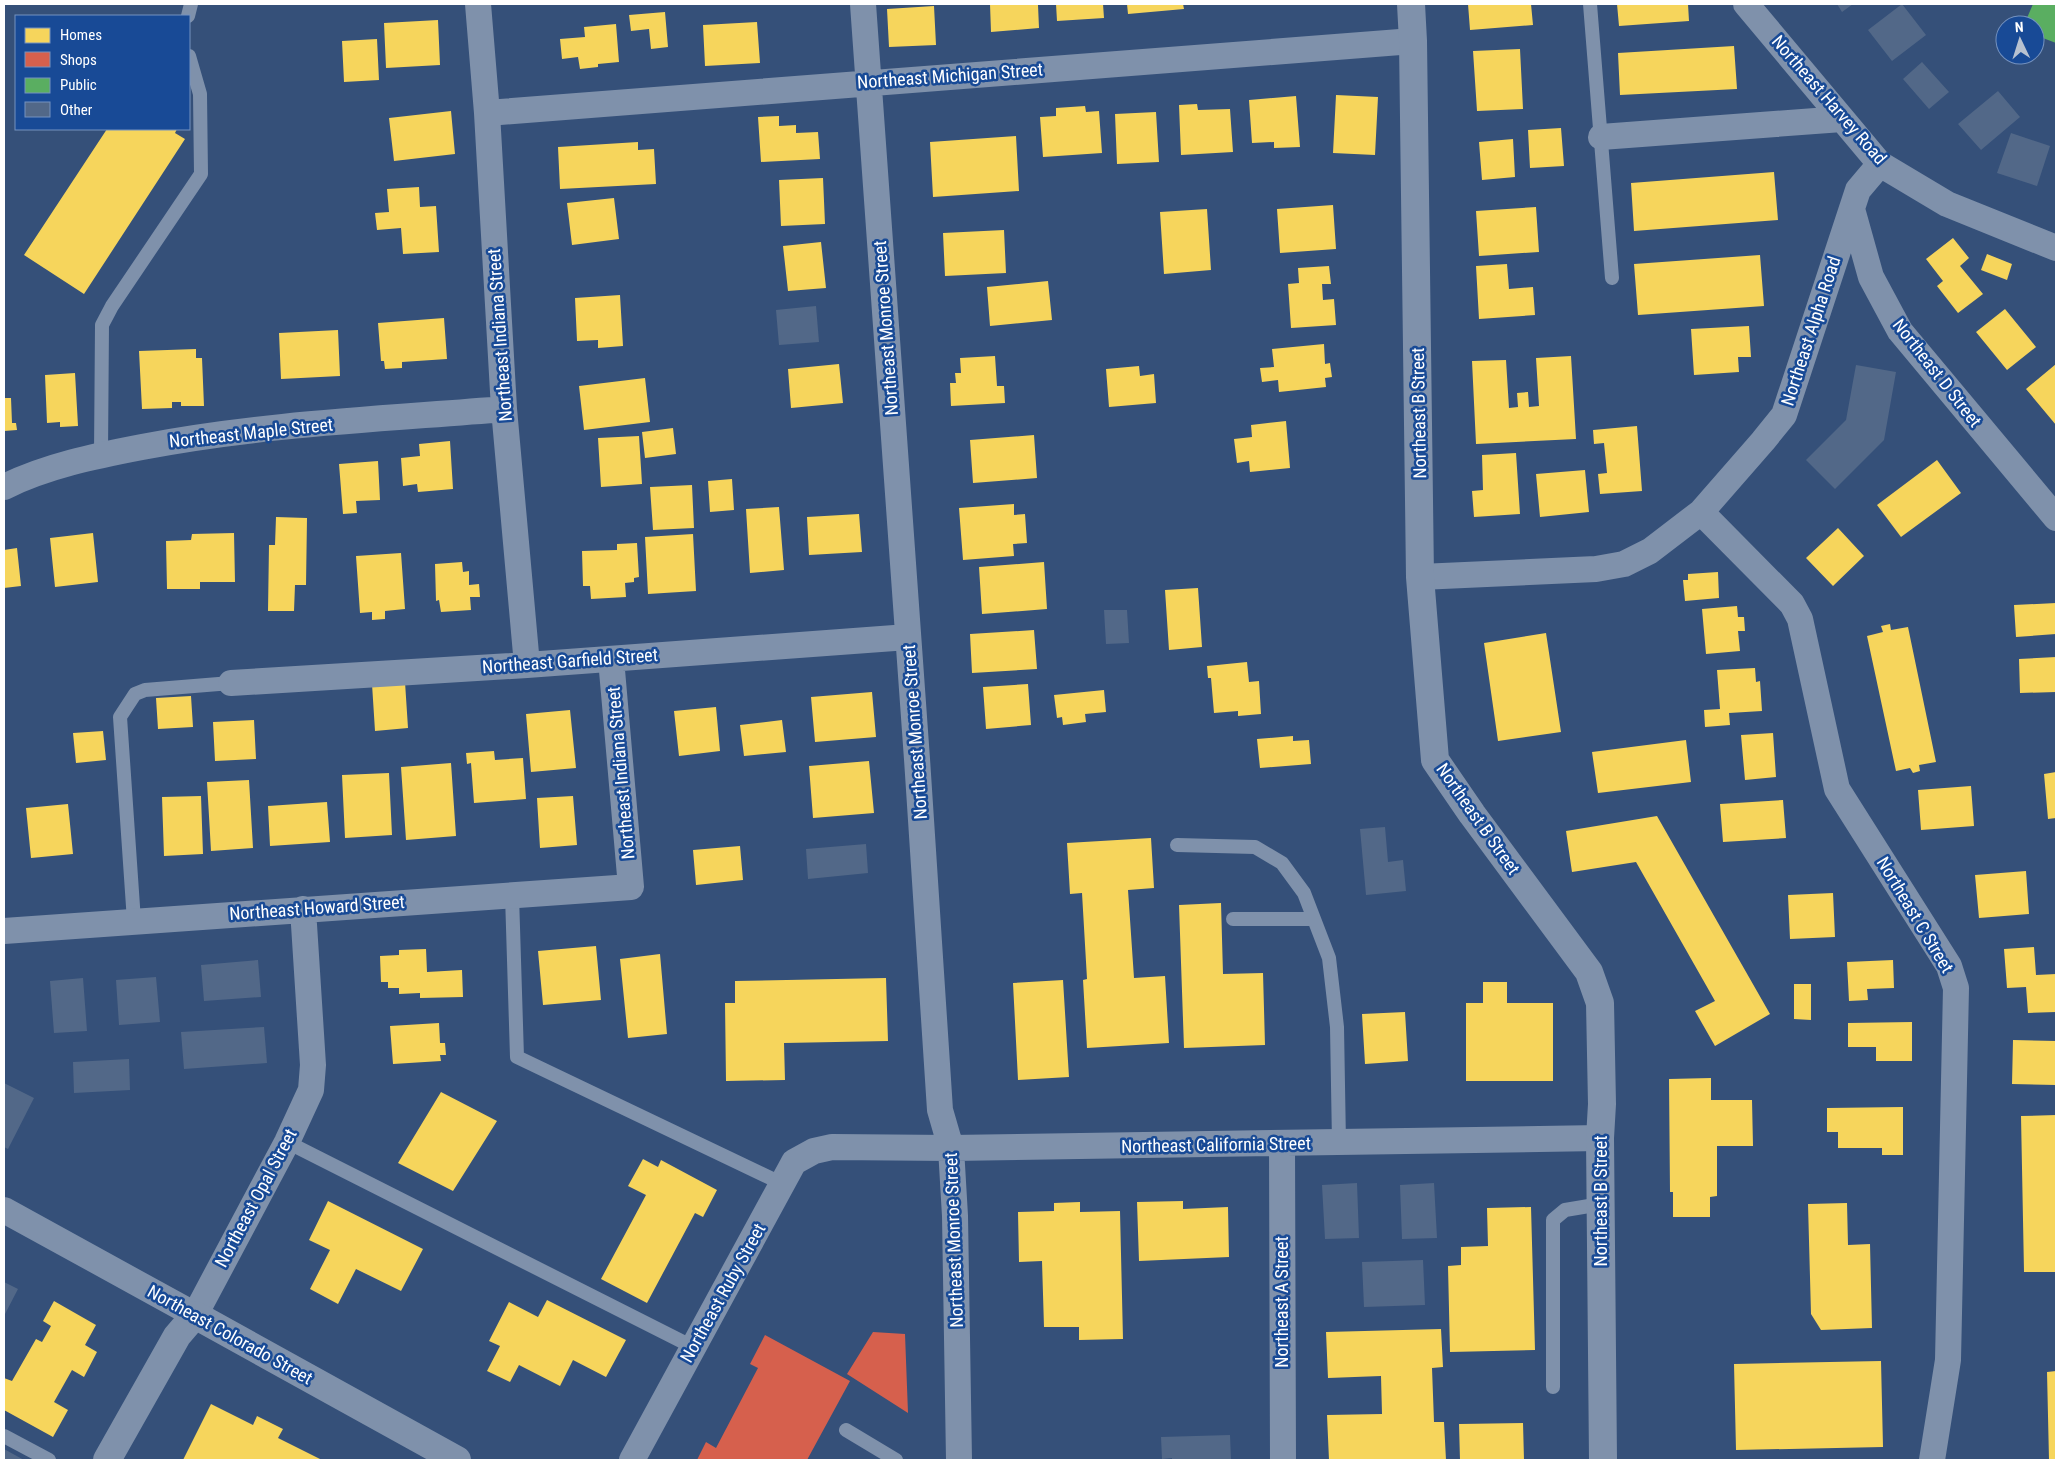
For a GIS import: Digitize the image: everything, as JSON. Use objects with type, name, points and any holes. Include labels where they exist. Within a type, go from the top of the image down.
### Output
[{"type":"street","name":"Northeast Indiana Street","points":[[478,4],[487,113],[504,409],[527,665]]},
{"type":"street","name":"Northeast Monroe Street","points":[[863,4],[940,1110],[951,1148],[956,1235],[959,1460]]},
{"type":"street","name":"Northeast B Street","points":[[1411,4],[1420,578],[1435,760],[1472,814],[1589,972],[1600,1003],[1603,1460]]},
{"type":"street","name":"Northeast Harvey Road","points":[[1746,4],[1880,164],[1947,204],[2056,248]]},
{"type":"street","name":"Northeast Michigan Street","points":[[487,113],[1413,41]]},
{"type":"street","points":[[1601,137],[1842,119]]},
{"type":"street","name":"Northeast Alpha Road","points":[[1420,578],[1596,569],[1624,564],[1650,550],[1701,512],[1784,414],[1858,190],[1880,164]]},
{"type":"street","name":"Northeast D Street","points":[[1852,208],[1871,277],[1900,331],[2056,518]]},
{"type":"street","name":"Northeast Maple Street","points":[[4,487],[27,475],[101,454],[183,439],[271,428],[504,409]]},
{"type":"street","name":"Northeast C Street","points":[[1701,512],[1792,604],[1800,619],[1837,789],[1949,966],[1956,988],[1948,1360],[1932,1460]]},
{"type":"street","name":"Northeast Garfield Street","points":[[231,683],[527,665],[908,637]]},
{"type":"street","name":"Northeast Indiana Street","points":[[610,658],[630,887]]},
{"type":"street","name":"Northeast Howard Street","points":[[4,931],[630,887]]},
{"type":"street","name":"Northeast Opal Street","points":[[107,1460],[178,1336],[195,1315],[287,1142],[311,1090],[313,1065],[303,909]]},
{"type":"street","name":"Northeast California Street","points":[[832,1147],[951,1148],[1600,1138]]},
{"type":"street","name":"Northeast A Street","points":[[1282,1144],[1283,1460]]},
{"type":"street","name":"Northeast Ruby Street","points":[[632,1460],[794,1162],[814,1151],[832,1147]]},
{"type":"street","name":"Northeast Colorado Street","points":[[4,1210],[456,1460]]},
{"type":"lane","points":[[1590,4],[1612,278]]},
{"type":"lane","points":[[101,454],[102,324],[112,306],[201,174],[200,94],[190,59]]},
{"type":"lane","points":[[134,921],[120,717],[135,694],[145,690],[231,683]]},
{"type":"lane","points":[[1177,846],[1255,847],[1282,863],[1304,893],[1329,958],[1337,1027],[1339,1143]]},
{"type":"lane","points":[[512,895],[518,1057],[783,1184]]},
{"type":"lane","points":[[1233,919],[1314,919]]},
{"type":"lane","points":[[287,1142],[693,1348]]},
{"type":"lane","points":[[1553,1387],[1552,1220],[1565,1210],[1602,1204]]},
{"type":"lane","points":[[846,1430],[896,1460]]},
{"type":"lane","points":[[4,1436],[49,1460]]},
{"type":"building: Homes","points":[[990,4],[1038,5],[1039,28],[991,32]]},
{"type":"building: Homes","points":[[1056,4],[1103,4],[1104,18],[1057,21]]},
{"type":"building: Homes","points":[[1127,4],[1183,4],[1184,9],[1128,14]]},
{"type":"building: Homes","points":[[1468,4],[1531,4],[1533,25],[1470,30]]},
{"type":"building: Homes","points":[[1617,4],[1688,4],[1689,21],[1619,26]]},
{"type":"building: Homes","points":[[934,6],[936,45],[889,47],[887,9]]},
{"type":"building: Homes","points":[[665,12],[668,47],[651,49],[649,29],[631,31],[629,15]]},
{"type":"building: Homes","points":[[438,20],[440,65],[386,68],[384,23]]},
{"type":"building: Homes","points":[[757,22],[760,63],[705,66],[703,25]]},
{"type":"building: Homes","points":[[616,24],[619,62],[598,64],[598,67],[580,69],[578,57],[562,59],[560,39],[585,37],[584,27]]},
{"type":"building: Homes","points":[[377,39],[379,80],[344,82],[342,41]]},
{"type":"building: Homes","points":[[1734,46],[1737,89],[1620,95],[1618,53]]},
{"type":"building: Homes","points":[[1520,49],[1523,109],[1477,111],[1473,51]]},
{"type":"building: Homes","points":[[1336,95],[1378,97],[1375,155],[1333,153]]},
{"type":"building: Homes","points":[[1296,96],[1300,147],[1274,148],[1274,142],[1252,143],[1249,100]]},
{"type":"building: Homes","points":[[1197,104],[1198,110],[1230,109],[1233,152],[1181,155],[1179,105]]},
{"type":"building: Homes","points":[[1085,106],[1086,112],[1099,111],[1102,153],[1043,157],[1040,117],[1056,116],[1056,108]]},
{"type":"building: Homes","points":[[451,111],[455,154],[394,161],[389,118]]},
{"type":"building: Homes","points":[[1156,112],[1159,162],[1117,164],[1115,114]]},
{"type":"building: Homes","points":[[779,116],[779,126],[796,125],[796,133],[818,132],[820,159],[761,162],[758,117]]},
{"type":"building: Homes","points":[[1561,128],[1564,166],[1530,168],[1528,130]]},
{"type":"building: Homes","points":[[106,130],[176,130],[175,133],[185,139],[84,294],[24,255]]},
{"type":"building: Homes","points":[[1016,136],[1019,191],[933,197],[930,142]]},
{"type":"building: Homes","points":[[1513,139],[1515,177],[1482,180],[1479,142]]},
{"type":"building: Homes","points":[[638,142],[638,150],[654,149],[656,184],[560,189],[558,147]]},
{"type":"building: Homes","points":[[1774,172],[1778,220],[1634,231],[1631,183]]},
{"type":"building: Homes","points":[[823,178],[825,224],[781,226],[779,180]]},
{"type":"building: Homes","points":[[419,187],[420,207],[436,206],[439,252],[403,254],[401,228],[377,230],[375,213],[389,212],[387,189]]},
{"type":"building: Homes","points":[[614,198],[619,239],[572,245],[567,203]]},
{"type":"building: Homes","points":[[1333,205],[1336,249],[1280,253],[1277,209]]},
{"type":"building: Homes","points":[[1536,207],[1539,252],[1479,256],[1476,211]]},
{"type":"building: Homes","points":[[1207,209],[1211,270],[1164,274],[1160,212]]},
{"type":"building: Homes","points":[[1004,230],[1006,273],[945,276],[943,233]]},
{"type":"building: Homes","points":[[1953,238],[1969,258],[1960,266],[1983,294],[1958,313],[1937,286],[1943,281],[1926,259]]},
{"type":"building: Homes","points":[[821,242],[826,288],[788,291],[783,246]]},
{"type":"building: Homes","points":[[1987,254],[2012,264],[2007,280],[1981,270]]},
{"type":"building: Homes","points":[[1760,255],[1764,306],[1638,315],[1634,264]]},
{"type":"building: Homes","points":[[1507,264],[1509,289],[1533,287],[1535,315],[1479,319],[1476,266]]},
{"type":"building: Homes","points":[[1329,266],[1331,284],[1322,284],[1323,300],[1334,299],[1336,325],[1291,328],[1288,284],[1299,283],[1298,268]]},
{"type":"building: Homes","points":[[1048,281],[1052,320],[990,326],[987,287]]},
{"type":"building: Homes","points":[[620,295],[623,346],[598,348],[598,340],[577,341],[575,298]]},
{"type":"building: Homes","points":[[2005,309],[2036,347],[2007,370],[1976,332]]},
{"type":"building: Homes","points":[[444,318],[447,359],[402,362],[402,368],[385,369],[384,361],[381,361],[378,323]]},
{"type":"building: Homes","points":[[1749,326],[1751,357],[1738,357],[1739,372],[1694,375],[1691,329]]},
{"type":"building: Homes","points":[[338,330],[340,376],[281,379],[279,333]]},
{"type":"building: Homes","points":[[1324,344],[1325,364],[1330,363],[1332,377],[1325,378],[1326,387],[1279,392],[1278,380],[1262,382],[1260,368],[1274,367],[1272,349]]},
{"type":"building: Homes","points":[[196,349],[196,358],[202,358],[204,406],[181,406],[181,402],[172,402],[172,408],[142,409],[139,351]]},
{"type":"building: Homes","points":[[995,356],[997,386],[1004,386],[1005,403],[951,406],[950,383],[956,383],[955,373],[961,373],[960,358]]},
{"type":"building: Homes","points":[[1571,356],[1576,439],[1476,444],[1472,361],[1506,360],[1509,408],[1518,407],[1517,393],[1528,392],[1529,407],[1539,406],[1536,358]]},
{"type":"building: Homes","points":[[839,364],[843,403],[791,408],[788,369]]},
{"type":"building: Homes","points":[[2056,364],[2056,425],[2026,389]]},
{"type":"building: Homes","points":[[1139,366],[1140,376],[1154,374],[1156,403],[1109,407],[1106,369]]},
{"type":"building: Homes","points":[[75,373],[78,426],[60,427],[60,422],[47,423],[45,375]]},
{"type":"building: Homes","points":[[645,378],[650,422],[584,430],[579,386]]},
{"type":"building: Homes","points":[[4,398],[11,398],[12,423],[16,423],[17,430],[4,431]]},
{"type":"building: Homes","points":[[1286,421],[1290,468],[1250,472],[1249,461],[1237,463],[1234,439],[1252,437],[1251,425]]},
{"type":"building: Homes","points":[[1637,426],[1642,491],[1600,494],[1598,474],[1607,473],[1604,443],[1594,444],[1593,430]]},
{"type":"building: Homes","points":[[673,428],[676,454],[645,458],[642,432]]},
{"type":"building: Homes","points":[[1034,435],[1037,478],[973,483],[970,440]]},
{"type":"building: Homes","points":[[639,436],[642,484],[601,487],[598,438]]},
{"type":"building: Homes","points":[[450,441],[453,489],[418,492],[417,484],[403,486],[401,458],[420,456],[419,444]]},
{"type":"building: Homes","points":[[1516,453],[1520,514],[1474,517],[1472,491],[1483,490],[1482,455]]},
{"type":"building: Homes","points":[[1937,460],[1961,493],[1901,537],[1877,505]]},
{"type":"building: Homes","points":[[378,461],[380,500],[356,501],[357,513],[343,514],[339,464]]},
{"type":"building: Homes","points":[[1585,470],[1589,512],[1540,517],[1536,474]]},
{"type":"building: Homes","points":[[732,479],[734,510],[710,512],[708,481]]},
{"type":"building: Homes","points":[[692,485],[694,528],[653,530],[650,487]]},
{"type":"building: Homes","points":[[1014,504],[1014,515],[1025,514],[1027,543],[1013,544],[1014,556],[963,560],[959,508]]},
{"type":"building: Homes","points":[[779,507],[784,570],[750,573],[746,509]]},
{"type":"building: Homes","points":[[859,514],[862,552],[809,555],[807,517]]},
{"type":"building: Homes","points":[[276,517],[307,518],[306,585],[295,585],[294,611],[268,611],[269,545],[275,545]]},
{"type":"building: Homes","points":[[1838,528],[1864,556],[1833,586],[1806,558]]},
{"type":"building: Homes","points":[[93,533],[98,582],[55,587],[50,538]]},
{"type":"building: Homes","points":[[234,533],[235,582],[200,582],[200,589],[167,589],[166,541],[191,540],[192,534]]},
{"type":"building: Homes","points":[[693,534],[696,591],[648,594],[645,537]]},
{"type":"building: Homes","points":[[637,543],[639,577],[634,578],[634,582],[625,583],[626,597],[591,599],[590,586],[583,586],[582,551],[617,550],[617,544]]},
{"type":"building: Homes","points":[[17,548],[21,586],[4,588],[4,550]]},
{"type":"building: Homes","points":[[401,553],[405,609],[385,611],[385,619],[372,620],[372,612],[360,613],[356,556]]},
{"type":"building: Homes","points":[[462,562],[463,572],[469,571],[469,585],[479,584],[480,597],[470,597],[471,610],[441,612],[439,600],[436,601],[435,564]]},
{"type":"building: Homes","points":[[1044,562],[1047,609],[982,614],[979,567]]},
{"type":"building: Homes","points":[[1718,572],[1719,598],[1685,601],[1683,580],[1688,580],[1688,574]]},
{"type":"building: Homes","points":[[1198,588],[1202,647],[1169,650],[1165,590]]},
{"type":"building: Homes","points":[[2056,603],[2056,634],[2016,637],[2014,605]]},
{"type":"building: Homes","points":[[1737,606],[1738,617],[1744,617],[1745,631],[1738,631],[1740,651],[1706,654],[1702,609]]},
{"type":"building: Homes","points":[[1890,624],[1891,630],[1908,627],[1936,762],[1919,765],[1920,771],[1913,773],[1910,768],[1896,771],[1867,636],[1883,632],[1881,626]]},
{"type":"building: Homes","points":[[1034,630],[1037,669],[972,673],[970,634]]},
{"type":"building: Homes","points":[[1546,633],[1561,732],[1498,741],[1484,643]]},
{"type":"building: Homes","points":[[2056,657],[2056,692],[2020,693],[2019,659]]},
{"type":"building: Homes","points":[[1247,662],[1249,682],[1259,681],[1261,714],[1238,716],[1238,711],[1214,713],[1211,678],[1208,678],[1207,666]]},
{"type":"building: Homes","points":[[1755,668],[1756,682],[1760,681],[1762,711],[1729,713],[1730,725],[1705,727],[1704,710],[1720,709],[1717,670]]},
{"type":"building: Homes","points":[[405,682],[408,728],[375,731],[372,684]]},
{"type":"building: Homes","points":[[1028,684],[1031,725],[986,729],[983,687]]},
{"type":"building: Homes","points":[[1104,690],[1106,712],[1085,714],[1086,722],[1063,725],[1062,717],[1057,718],[1054,695]]},
{"type":"building: Homes","points":[[872,692],[876,737],[815,742],[811,697]]},
{"type":"building: Homes","points":[[191,696],[193,727],[158,729],[156,698]]},
{"type":"building: Homes","points":[[716,707],[720,751],[679,756],[674,711]]},
{"type":"building: Homes","points":[[570,710],[576,768],[531,772],[526,714]]},
{"type":"building: Homes","points":[[254,720],[256,759],[215,761],[213,722]]},
{"type":"building: Homes","points":[[782,720],[786,752],[744,756],[740,725]]},
{"type":"building: Homes","points":[[103,731],[106,760],[76,763],[73,733]]},
{"type":"building: Homes","points":[[1773,733],[1776,777],[1745,780],[1741,735]]},
{"type":"building: Homes","points":[[1293,736],[1293,741],[1309,740],[1311,764],[1260,768],[1257,739]]},
{"type":"building: Homes","points":[[1686,740],[1691,782],[1598,793],[1592,752]]},
{"type":"building: Homes","points":[[494,751],[495,760],[523,758],[526,799],[474,803],[471,763],[467,764],[466,753]]},
{"type":"building: Homes","points":[[869,761],[874,813],[813,818],[809,766]]},
{"type":"building: Homes","points":[[451,763],[456,836],[406,840],[401,767]]},
{"type":"building: Homes","points":[[2056,772],[2056,818],[2048,819],[2044,774]]},
{"type":"building: Homes","points":[[389,773],[392,835],[345,838],[342,775]]},
{"type":"building: Homes","points":[[249,780],[253,848],[211,851],[207,782]]},
{"type":"building: Homes","points":[[1971,786],[1974,826],[1921,830],[1918,790]]},
{"type":"building: Homes","points":[[201,796],[203,854],[164,856],[162,797]]},
{"type":"building: Homes","points":[[573,796],[577,845],[540,848],[537,798]]},
{"type":"building: Homes","points":[[1783,800],[1786,838],[1723,842],[1720,804]]},
{"type":"building: Homes","points":[[327,802],[330,842],[270,846],[268,806]]},
{"type":"building: Homes","points":[[68,804],[73,854],[31,858],[26,808]]},
{"type":"building: Homes","points":[[1657,816],[1770,1014],[1715,1046],[1695,1011],[1715,1001],[1636,862],[1572,872],[1566,831]]},
{"type":"building: Homes","points":[[1151,838],[1154,888],[1128,890],[1134,978],[1165,976],[1169,1043],[1087,1048],[1083,980],[1087,979],[1082,893],[1070,894],[1067,843]]},
{"type":"building: Homes","points":[[740,846],[743,880],[696,885],[693,850]]},
{"type":"building: Homes","points":[[2026,871],[2029,914],[1979,918],[1975,875]]},
{"type":"building: Homes","points":[[1833,893],[1835,937],[1790,939],[1788,895]]},
{"type":"building: Homes","points":[[1221,903],[1223,974],[1263,973],[1265,1045],[1184,1048],[1179,905]]},
{"type":"building: Homes","points":[[596,946],[601,1000],[543,1005],[538,951]]},
{"type":"building: Homes","points":[[2034,947],[2036,975],[2056,974],[2056,1012],[2028,1013],[2026,987],[2007,988],[2004,949]]},
{"type":"building: Homes","points":[[426,949],[427,972],[462,970],[463,997],[420,998],[420,993],[399,994],[399,988],[388,988],[388,982],[381,982],[380,956],[399,955],[399,950]]},
{"type":"building: Homes","points":[[660,954],[667,1034],[628,1038],[620,959]]},
{"type":"building: Homes","points":[[1893,960],[1894,988],[1867,989],[1868,1000],[1849,1001],[1847,962]]},
{"type":"building: Homes","points":[[886,978],[888,1041],[784,1043],[785,1080],[726,1081],[725,1003],[735,1003],[735,981]]},
{"type":"building: Homes","points":[[1063,980],[1069,1077],[1018,1080],[1013,983]]},
{"type":"building: Homes","points":[[1483,982],[1507,982],[1507,1003],[1553,1003],[1553,1081],[1466,1081],[1466,1003],[1483,1003]]},
{"type":"building: Homes","points":[[1794,984],[1811,984],[1811,1020],[1794,1019]]},
{"type":"building: Homes","points":[[1405,1012],[1408,1061],[1365,1064],[1362,1014]]},
{"type":"building: Homes","points":[[1912,1022],[1912,1061],[1876,1061],[1876,1047],[1848,1047],[1848,1023]]},
{"type":"building: Homes","points":[[439,1023],[440,1043],[445,1043],[446,1055],[440,1055],[441,1061],[393,1064],[390,1026]]},
{"type":"building: Homes","points":[[2013,1040],[2056,1041],[2056,1085],[2012,1084]]},
{"type":"building: Homes","points":[[1711,1078],[1711,1100],[1752,1100],[1753,1146],[1717,1146],[1717,1196],[1710,1197],[1710,1217],[1673,1217],[1673,1192],[1670,1192],[1669,1079]]},
{"type":"building: Homes","points":[[441,1092],[497,1121],[453,1191],[398,1163]]},
{"type":"building: Homes","points":[[1903,1107],[1903,1155],[1882,1155],[1882,1148],[1838,1148],[1838,1132],[1827,1132],[1827,1108]]},
{"type":"building: Homes","points":[[2056,1115],[2056,1272],[2024,1272],[2021,1116]]},
{"type":"building: Homes","points":[[643,1159],[658,1167],[661,1160],[717,1190],[703,1217],[695,1213],[647,1303],[601,1279],[646,1195],[628,1186]]},
{"type":"building: Homes","points":[[328,1201],[423,1249],[401,1291],[356,1269],[338,1304],[310,1289],[330,1250],[309,1240]]},
{"type":"building: Homes","points":[[1183,1201],[1183,1209],[1228,1207],[1229,1257],[1139,1261],[1137,1202]]},
{"type":"building: Homes","points":[[1080,1202],[1080,1212],[1120,1211],[1123,1339],[1079,1340],[1079,1327],[1044,1327],[1042,1261],[1019,1262],[1018,1212],[1054,1211],[1054,1203]]},
{"type":"building: Homes","points":[[1847,1203],[1848,1245],[1870,1244],[1872,1328],[1821,1330],[1811,1314],[1808,1204]]},
{"type":"building: Homes","points":[[1531,1207],[1535,1350],[1450,1352],[1448,1266],[1461,1265],[1461,1247],[1488,1246],[1487,1208]]},
{"type":"building: Homes","points":[[547,1300],[626,1340],[606,1377],[573,1360],[560,1386],[519,1365],[510,1382],[487,1371],[500,1346],[489,1341],[509,1302],[538,1317]]},
{"type":"building: Homes","points":[[54,1301],[96,1325],[85,1345],[97,1352],[84,1377],[72,1370],[54,1402],[68,1410],[53,1437],[4,1410],[4,1378],[12,1381],[36,1339],[42,1342],[51,1326],[43,1321]]},
{"type":"building: Homes","points":[[1441,1329],[1443,1367],[1432,1368],[1434,1422],[1444,1422],[1446,1460],[1329,1460],[1327,1415],[1382,1414],[1381,1376],[1328,1378],[1326,1332]]},
{"type":"building: Homes","points":[[1881,1361],[1883,1447],[1736,1450],[1734,1364]]},
{"type":"building: Homes","points":[[2056,1371],[2056,1460],[2049,1460],[2047,1372]]},
{"type":"building: Homes","points":[[211,1404],[253,1425],[257,1416],[283,1429],[278,1438],[322,1460],[183,1460]]},
{"type":"building: Homes","points":[[1523,1423],[1524,1460],[1460,1460],[1459,1424]]},
{"type":"building: Shops","points":[[873,1332],[905,1334],[908,1413],[847,1374]]},
{"type":"building: Shops","points":[[765,1335],[850,1381],[807,1460],[697,1460],[706,1442],[716,1448],[758,1368],[750,1364]]},
{"type":"building: Public","points":[[2033,4],[2056,4],[2056,43],[2045,39],[2045,15],[2028,15]]},
{"type":"building: Other","points":[[1837,4],[1853,4],[1842,12]]},
{"type":"building: Other","points":[[1902,4],[1926,35],[1892,61],[1868,30]]},
{"type":"building: Other","points":[[1922,62],[1949,92],[1929,109],[1903,79]]},
{"type":"building: Other","points":[[1998,91],[2020,117],[1981,150],[1958,124]]},
{"type":"building: Other","points":[[2011,133],[2050,146],[2037,186],[1997,173]]},
{"type":"building: Other","points":[[816,306],[819,342],[779,345],[776,310]]},
{"type":"building: Other","points":[[1856,365],[1896,372],[1884,440],[1835,489],[1806,460],[1846,420]]},
{"type":"building: Other","points":[[1104,610],[1127,610],[1129,643],[1106,644]]},
{"type":"building: Other","points":[[1385,827],[1388,862],[1403,860],[1406,891],[1366,895],[1360,829]]},
{"type":"building: Other","points":[[866,844],[868,873],[808,879],[806,849]]},
{"type":"building: Other","points":[[258,960],[261,997],[204,1001],[201,965]]},
{"type":"building: Other","points":[[156,977],[160,1022],[119,1025],[116,980]]},
{"type":"building: Other","points":[[83,978],[87,1031],[54,1033],[50,981]]},
{"type":"building: Other","points":[[264,1027],[267,1063],[184,1069],[181,1032]]},
{"type":"building: Other","points":[[129,1059],[130,1090],[74,1093],[73,1062]]},
{"type":"building: Other","points":[[4,1083],[34,1098],[8,1149],[4,1147]]},
{"type":"building: Other","points":[[1357,1183],[1359,1238],[1325,1239],[1322,1185]]},
{"type":"building: Other","points":[[1434,1183],[1437,1238],[1402,1239],[1400,1185]]},
{"type":"building: Other","points":[[1423,1260],[1425,1305],[1364,1307],[1362,1262]]},
{"type":"building: Other","points":[[4,1282],[18,1289],[4,1316]]},
{"type":"building: Other","points":[[1230,1435],[1231,1460],[1162,1459],[1161,1437]]},
{"type":"building: Other","points":[[4,1449],[24,1460],[4,1460]]}]
